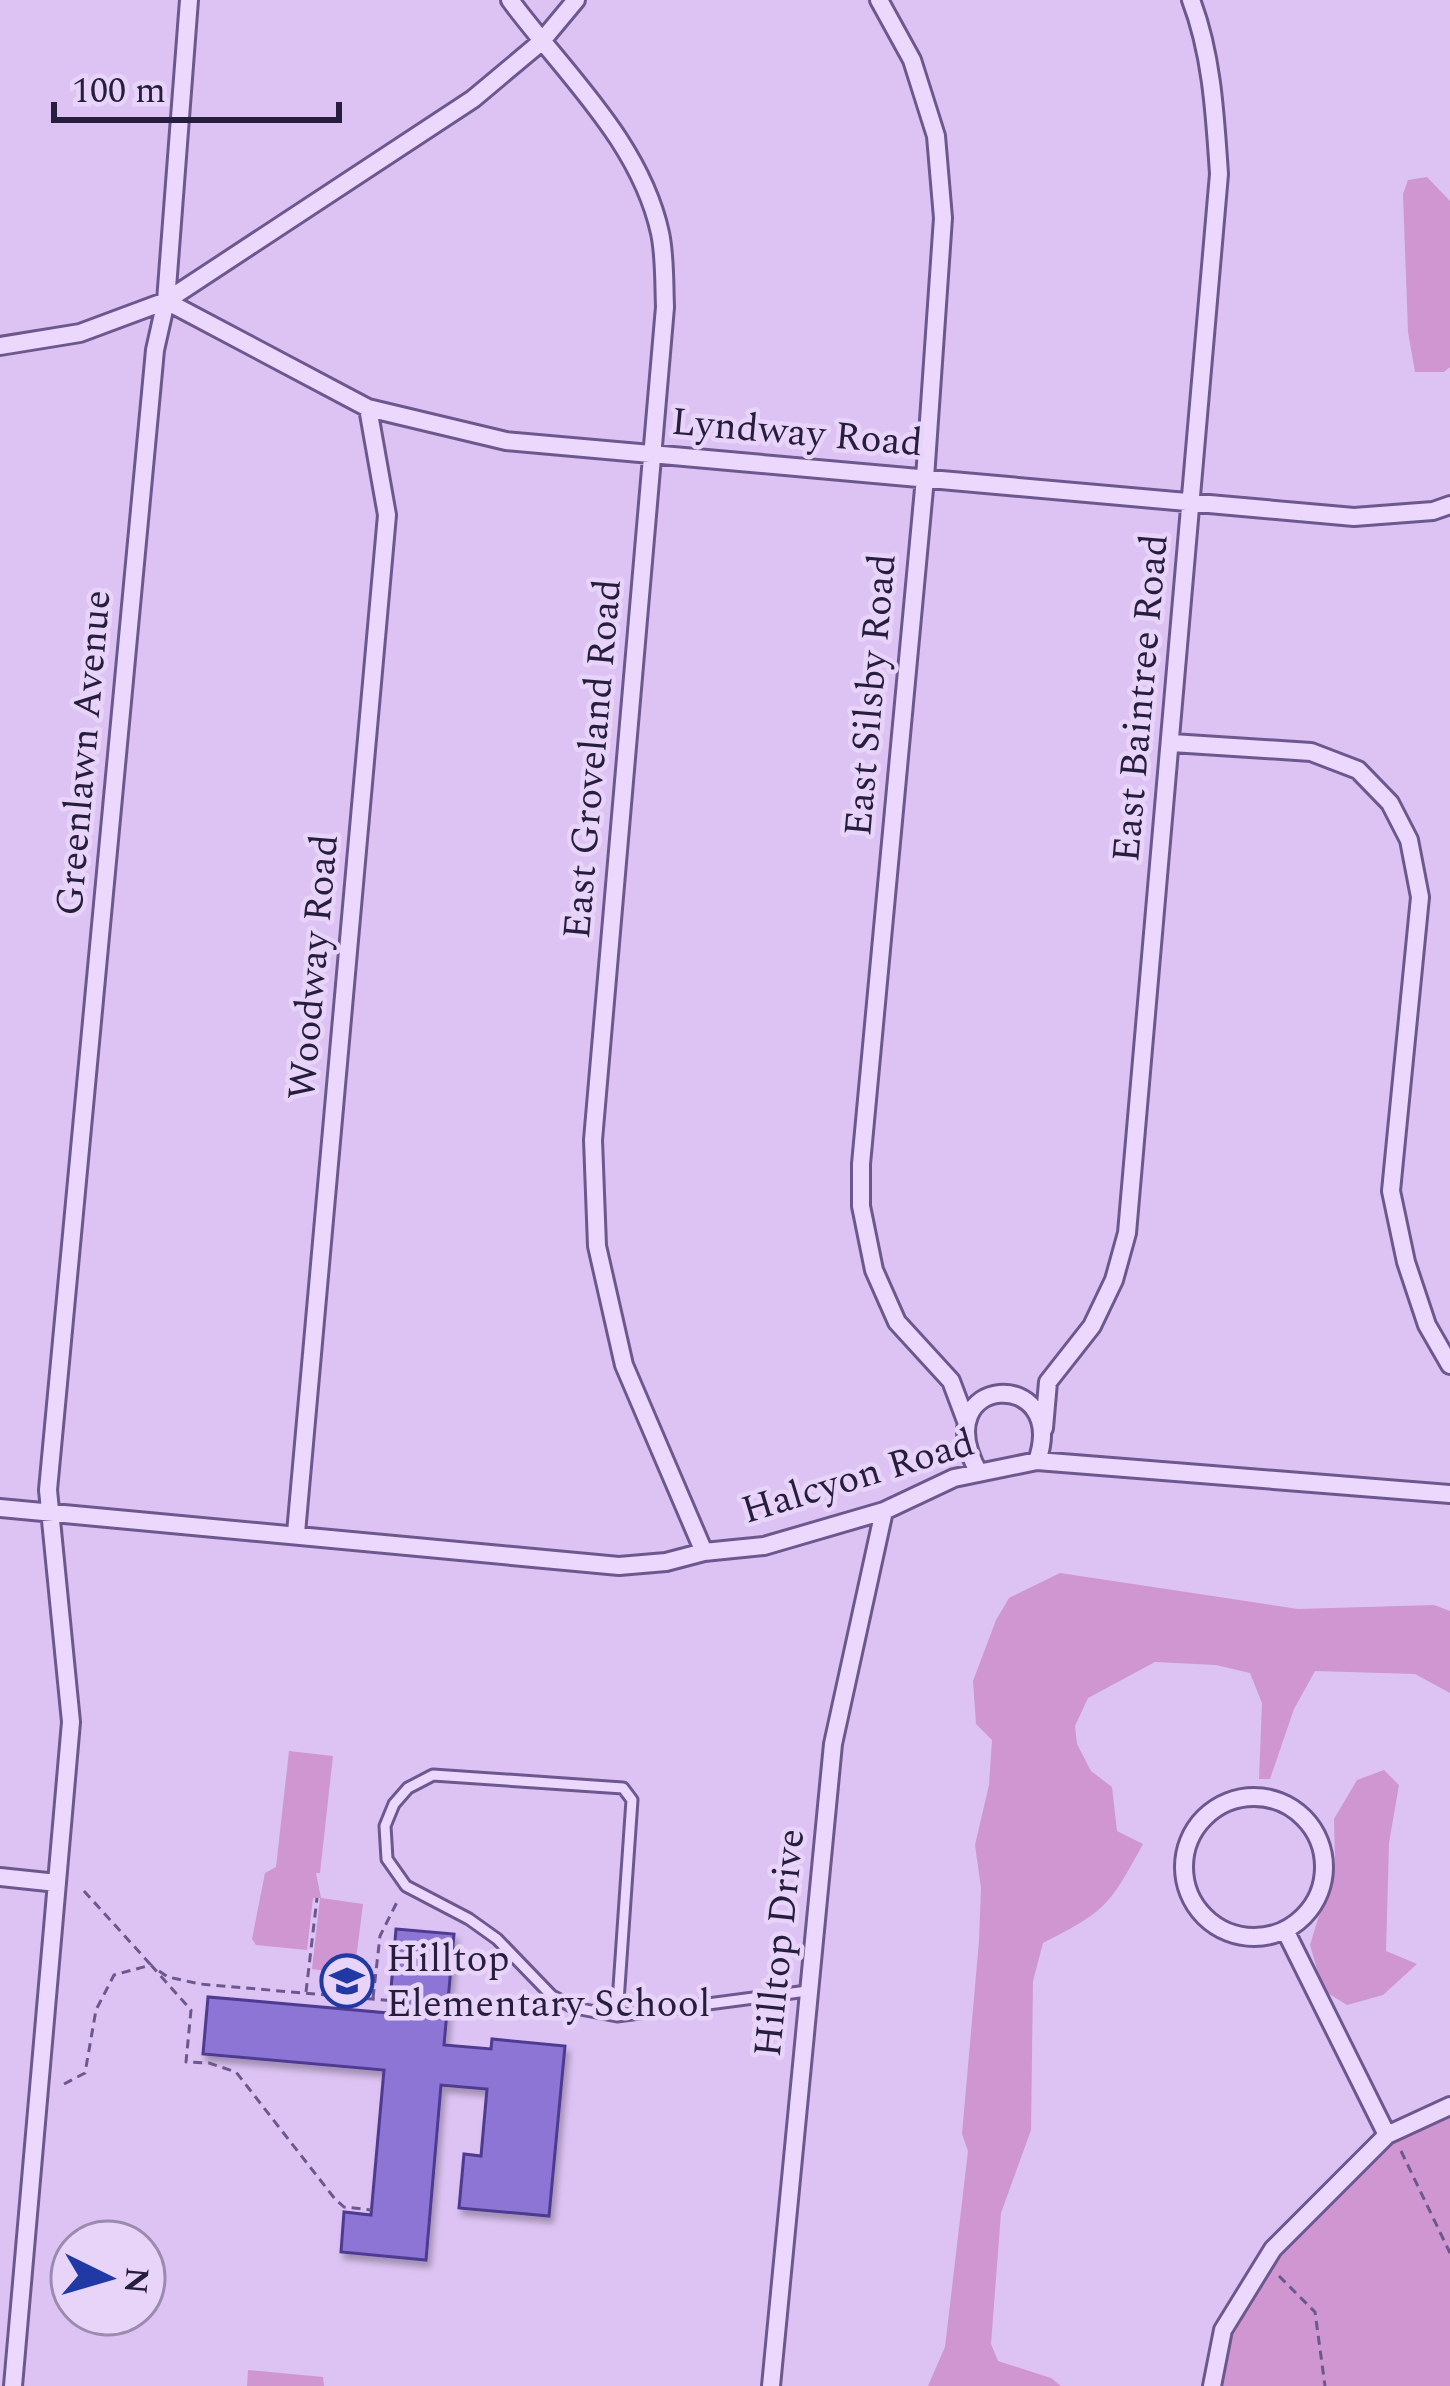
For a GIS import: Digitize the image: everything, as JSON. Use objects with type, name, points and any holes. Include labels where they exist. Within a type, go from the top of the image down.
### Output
[{"type":"street","name":"Greenlawn Avenue","points":[[13,2386],[71,1723],[50,1513],[50,1466],[153,374],[166,301],[189,0]]},
{"type":"street","name":"East Groveland Road","points":[[510,0],[604,115],[640,177],[660,233],[665,307],[593,1140],[598,1246],[624,1365],[704,1552]]},
{"type":"street","points":[[0,346],[80,333],[166,301],[473,99],[541,42],[576,0]]},
{"type":"street","name":"East Silsby Road","points":[[879,0],[912,60],[936,136],[944,218],[861,1206],[874,1270],[897,1322],[951,1381],[966,1421]]},
{"type":"street","name":"East Baintree Road","points":[[1048,1382],[1092,1326],[1114,1280],[1126,1233],[1219,174],[1213,95],[1202,28],[1191,0]]},
{"type":"street","name":"Lyndway Road","points":[[166,301],[368,408],[506,441],[1354,517],[1433,511],[1450,505]]},
{"type":"street","name":"Woodway Road","points":[[296,1534],[387,515],[368,408]]},
{"type":"street","points":[[1172,742],[1311,752],[1358,770],[1390,803],[1409,840],[1420,897],[1391,1191],[1406,1262],[1427,1325],[1450,1365]]},
{"type":"street","points":[[951,1381],[1032,1404],[1044,1428]]},
{"type":"street","points":[[980,1473],[963,1434],[972,1409],[1048,1382],[1037,1461]]},
{"type":"street","name":"Halcyon Road","points":[[0,1508],[619,1565],[764,1546],[884,1511],[954,1478],[1037,1461],[1450,1494]]},
{"type":"street","name":"Hilltop Drive","points":[[771,2386],[833,1744],[884,1511]]},
{"type":"street","points":[[1263,1797],[1283,1803],[1316,1833],[1324,1875],[1318,1895],[1306,1915],[1286,1930],[1254,1937],[1225,1931],[1193,1902],[1185,1877],[1187,1850],[1203,1820],[1226,1803],[1263,1797]]},
{"type":"street","points":[[0,1877],[57,1883]]},
{"type":"street","points":[[1286,1930],[1390,2134]]},
{"type":"street","points":[[1212,2386],[1223,2330],[1273,2249],[1390,2134],[1450,2106]]},
{"type":"lane","points":[[617,2015],[632,1800],[626,1790],[445,1773],[417,1782],[394,1804],[385,1826],[387,1859],[406,1886],[460,1913],[496,1939],[562,2003],[617,2015],[807,1991]]},
{"type":"path","points":[[373,2000],[380,1936],[406,1886]]},
{"type":"path","points":[[84,1891],[191,2010],[186,2062],[236,2072],[335,2199],[344,2207],[371,2210]]},
{"type":"path","points":[[306,1993],[317,1898]]},
{"type":"path","points":[[151,1965],[168,1977],[200,1984],[406,2002]]},
{"type":"path","points":[[64,2084],[85,2073],[96,2010],[114,1975],[151,1965]]},
{"type":"path","points":[[1390,2134],[1450,2253]]},
{"type":"path","points":[[1264,2263],[1315,2312],[1325,2386]]},
{"type":"shaded area","points":[[1427,177],[1450,201],[1450,367],[1444,372],[1415,372],[1408,332],[1403,194],[1408,180]]},
{"type":"shaded area","points":[[1060,1573],[1298,1609],[1434,1605],[1450,1611],[1450,1693],[1415,1674],[1315,1671],[1294,1709],[1270,1779],[1259,1779],[1262,1703],[1250,1673],[1216,1665],[1155,1662],[1088,1698],[1075,1726],[1077,1744],[1091,1771],[1112,1787],[1117,1831],[1143,1844],[1104,1905],[1043,1943],[1033,1981],[1031,2130],[1001,2213],[991,2344],[998,2361],[1051,2378],[1061,2386],[928,2386],[945,2347],[968,2151],[962,2134],[981,1888],[975,1845],[989,1785],[992,1740],[976,1724],[973,1681],[1009,1598]]},
{"type":"shaded area","points":[[289,1751],[333,1756],[320,1873],[316,1873],[321,1898],[363,1904],[354,1975],[312,1969],[320,1898],[313,1898],[307,1950],[256,1945],[252,1939],[265,1873],[276,1867]]},
{"type":"shaded area","points":[[1384,1770],[1399,1785],[1389,1843],[1386,1951],[1417,1964],[1383,1995],[1347,2005],[1323,1990],[1310,1945],[1335,1863],[1334,1819],[1357,1780]]},
{"type":"shaded area","points":[[1450,2106],[1450,2386],[1212,2386],[1223,2330],[1273,2249],[1387,2135]]},
{"type":"shaded area","points":[[248,2370],[323,2377],[324,2386],[247,2386]]},
{"type":"building","points":[[396,1929],[454,1934],[444,2045],[491,2049],[492,2039],[565,2046],[549,2216],[459,2208],[464,2154],[481,2156],[487,2089],[441,2085],[426,2260],[341,2252],[344,2212],[371,2215],[384,2070],[203,2054],[208,1997],[389,2013]]},
{"type":"place","name":"Hilltop Elementary School","points":[[347,1981]]}]
